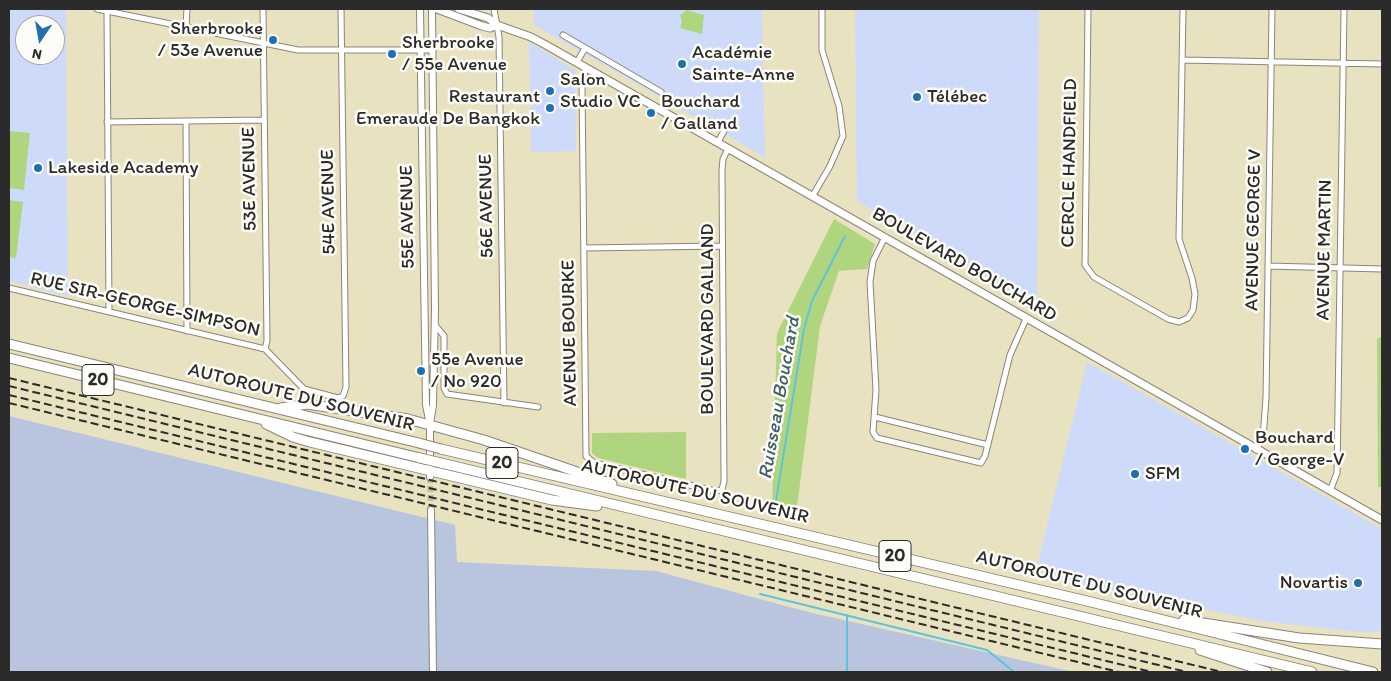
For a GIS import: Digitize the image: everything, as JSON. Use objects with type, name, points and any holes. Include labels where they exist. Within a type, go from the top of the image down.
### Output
[{"type":"highway","name":"AUTOROUTE DU SOUVENIR","points":[[9,344],[441,449],[1151,616],[1373,672]]},
{"type":"highway","name":"AUTOROUTE DU SOUVENIR","points":[[9,358],[1312,672]]},
{"type":"highway","points":[[276,408],[307,404],[373,413],[430,424],[566,467],[640,495]]},
{"type":"highway","points":[[248,416],[293,437],[430,474],[552,500],[644,512]]},
{"type":"highway","points":[[1151,616],[1221,624],[1299,638],[1382,644]]},
{"type":"highway","points":[[1135,629],[1267,672]]},
{"type":"main road","points":[[437,9],[482,26],[490,28],[497,25],[488,18],[459,9]]},
{"type":"main road","name":"BOULEVARD BOUCHARD","points":[[497,25],[531,37],[577,62],[884,239],[1382,520]]},
{"type":"street","points":[[97,9],[298,50],[432,50]]},
{"type":"street","points":[[186,27],[187,9]]},
{"type":"street","name":"53E AVENUE","points":[[263,9],[267,341],[265,349]]},
{"type":"street","name":"54E AVENUE","points":[[341,9],[344,394]]},
{"type":"street","name":"55E AVENUE","points":[[420,9],[426,405],[430,424]]},
{"type":"street","name":"55E AVENUE","points":[[430,474],[430,424],[433,405],[435,325],[432,9]]},
{"type":"street","name":"56E AVENUE","points":[[494,9],[497,25],[504,403]]},
{"type":"street","points":[[812,197],[836,154],[843,136],[839,106],[822,50],[822,9]]},
{"type":"street","name":"CERCLE HANDFIELD","points":[[1088,9],[1084,265],[1094,277],[1168,319],[1179,322],[1188,318],[1193,310],[1195,294],[1192,278],[1179,239],[1183,60]]},
{"type":"street","points":[[1184,9],[1183,60],[1382,64]]},
{"type":"street","name":"AVENUE GEORGE V","points":[[1256,450],[1263,438],[1266,398],[1272,9]]},
{"type":"street","name":"AVENUE MARTIN","points":[[1330,491],[1337,476],[1344,9]]},
{"type":"street","points":[[107,11],[109,312]]},
{"type":"street","points":[[563,36],[661,92]]},
{"type":"street","points":[[577,62],[585,48]]},
{"type":"street","name":"AVENUE BOURKE","points":[[586,68],[582,80],[587,458],[594,463],[708,490],[722,490]]},
{"type":"street","points":[[107,122],[264,120]]},
{"type":"street","points":[[186,122],[187,331]]},
{"type":"street","points":[[718,142],[725,129]]},
{"type":"street","name":"BOULEVARD GALLAND","points":[[722,490],[724,474],[722,164],[728,149]]},
{"type":"street","points":[[884,239],[875,256],[871,275],[876,385],[873,432],[879,439],[978,463],[984,460],[1010,355],[1026,319]]},
{"type":"street","points":[[584,248],[722,246]]},
{"type":"street","points":[[1268,266],[1382,269]]},
{"type":"street","name":"RUE SIR-GEORGE-SIMPSON","points":[[9,288],[265,349],[304,389],[338,398],[344,394]]},
{"type":"street","name":"55E AVENUE","points":[[435,325],[444,336],[444,388],[446,393],[451,396],[504,403]]},
{"type":"street","points":[[504,403],[538,408]]},
{"type":"street","points":[[875,417],[988,445]]},
{"type":"street","points":[[431,510],[433,672]]},
{"type":"shaded area","name":"Lakeside Academy","points":[[9,9],[66,9],[68,296],[9,281]]},
{"type":"shaded area","name":"Académie Sainte-Anne","points":[[534,9],[762,9],[765,157],[534,25]]},
{"type":"shaded area","points":[[855,9],[1039,9],[1037,306],[857,201]]},
{"type":"shaded area","points":[[529,42],[575,70],[576,151],[531,152]]},
{"type":"shaded area","points":[[1087,362],[1382,529],[1382,631],[1359,632],[1261,621],[1035,575]]},
{"type":"shaded area","points":[[9,416],[455,525],[457,562],[656,571],[808,612],[1074,672],[9,672]]},
{"type":"green space","points":[[687,10],[704,15],[702,34],[680,28],[682,22],[680,15]]},
{"type":"green space","points":[[9,131],[30,133],[24,190],[9,188]]},
{"type":"green space","points":[[9,200],[23,202],[16,258],[9,257]]},
{"type":"green space","points":[[834,219],[875,244],[867,269],[839,271],[820,326],[796,515],[772,509],[777,333]]},
{"type":"green space","points":[[1382,337],[1382,487],[1378,487],[1377,338]]},
{"type":"green space","points":[[686,432],[686,479],[598,458],[592,453],[592,433]]},
{"type":"waterway","name":"Ruisseau Bouchard","points":[[774,513],[804,329],[812,301],[845,236]]},
{"type":"waterway","name":"Ruisseau Bouchard","points":[[760,594],[987,650],[1014,672]]},
{"type":"waterway","points":[[847,615],[847,672]]},
{"type":"tunnel","points":[[430,477],[431,510]]},
{"type":"railway","points":[[9,378],[1222,672]]},
{"type":"railway","points":[[9,386],[1187,672]]},
{"type":"railway","points":[[9,395],[1152,672]]},
{"type":"railway","points":[[9,403],[1119,672]]},
{"type":"place","name":"Sherbrooke / 53e Avenue","points":[[273,40]]},
{"type":"place","name":"Sherbrooke / 55e Avenue","points":[[392,54]]},
{"type":"place","name":"Académie Sainte-Anne","points":[[682,64]]},
{"type":"place","name":"Salon Studio VC","points":[[550,91]]},
{"type":"place","name":"Télébec","points":[[917,97]]},
{"type":"place","name":"Restaurant Emeraude De Bangkok","points":[[550,108]]},
{"type":"place","name":"Bouchard / Galland","points":[[651,113]]},
{"type":"place","name":"Lakeside Academy","points":[[38,168]]},
{"type":"place","name":"55e Avenue / No 920","points":[[421,371]]},
{"type":"place","name":"Bouchard / George-V","points":[[1245,449]]},
{"type":"place","name":"SFM","points":[[1135,474]]},
{"type":"place","name":"Novartis","points":[[1358,583]]}]
